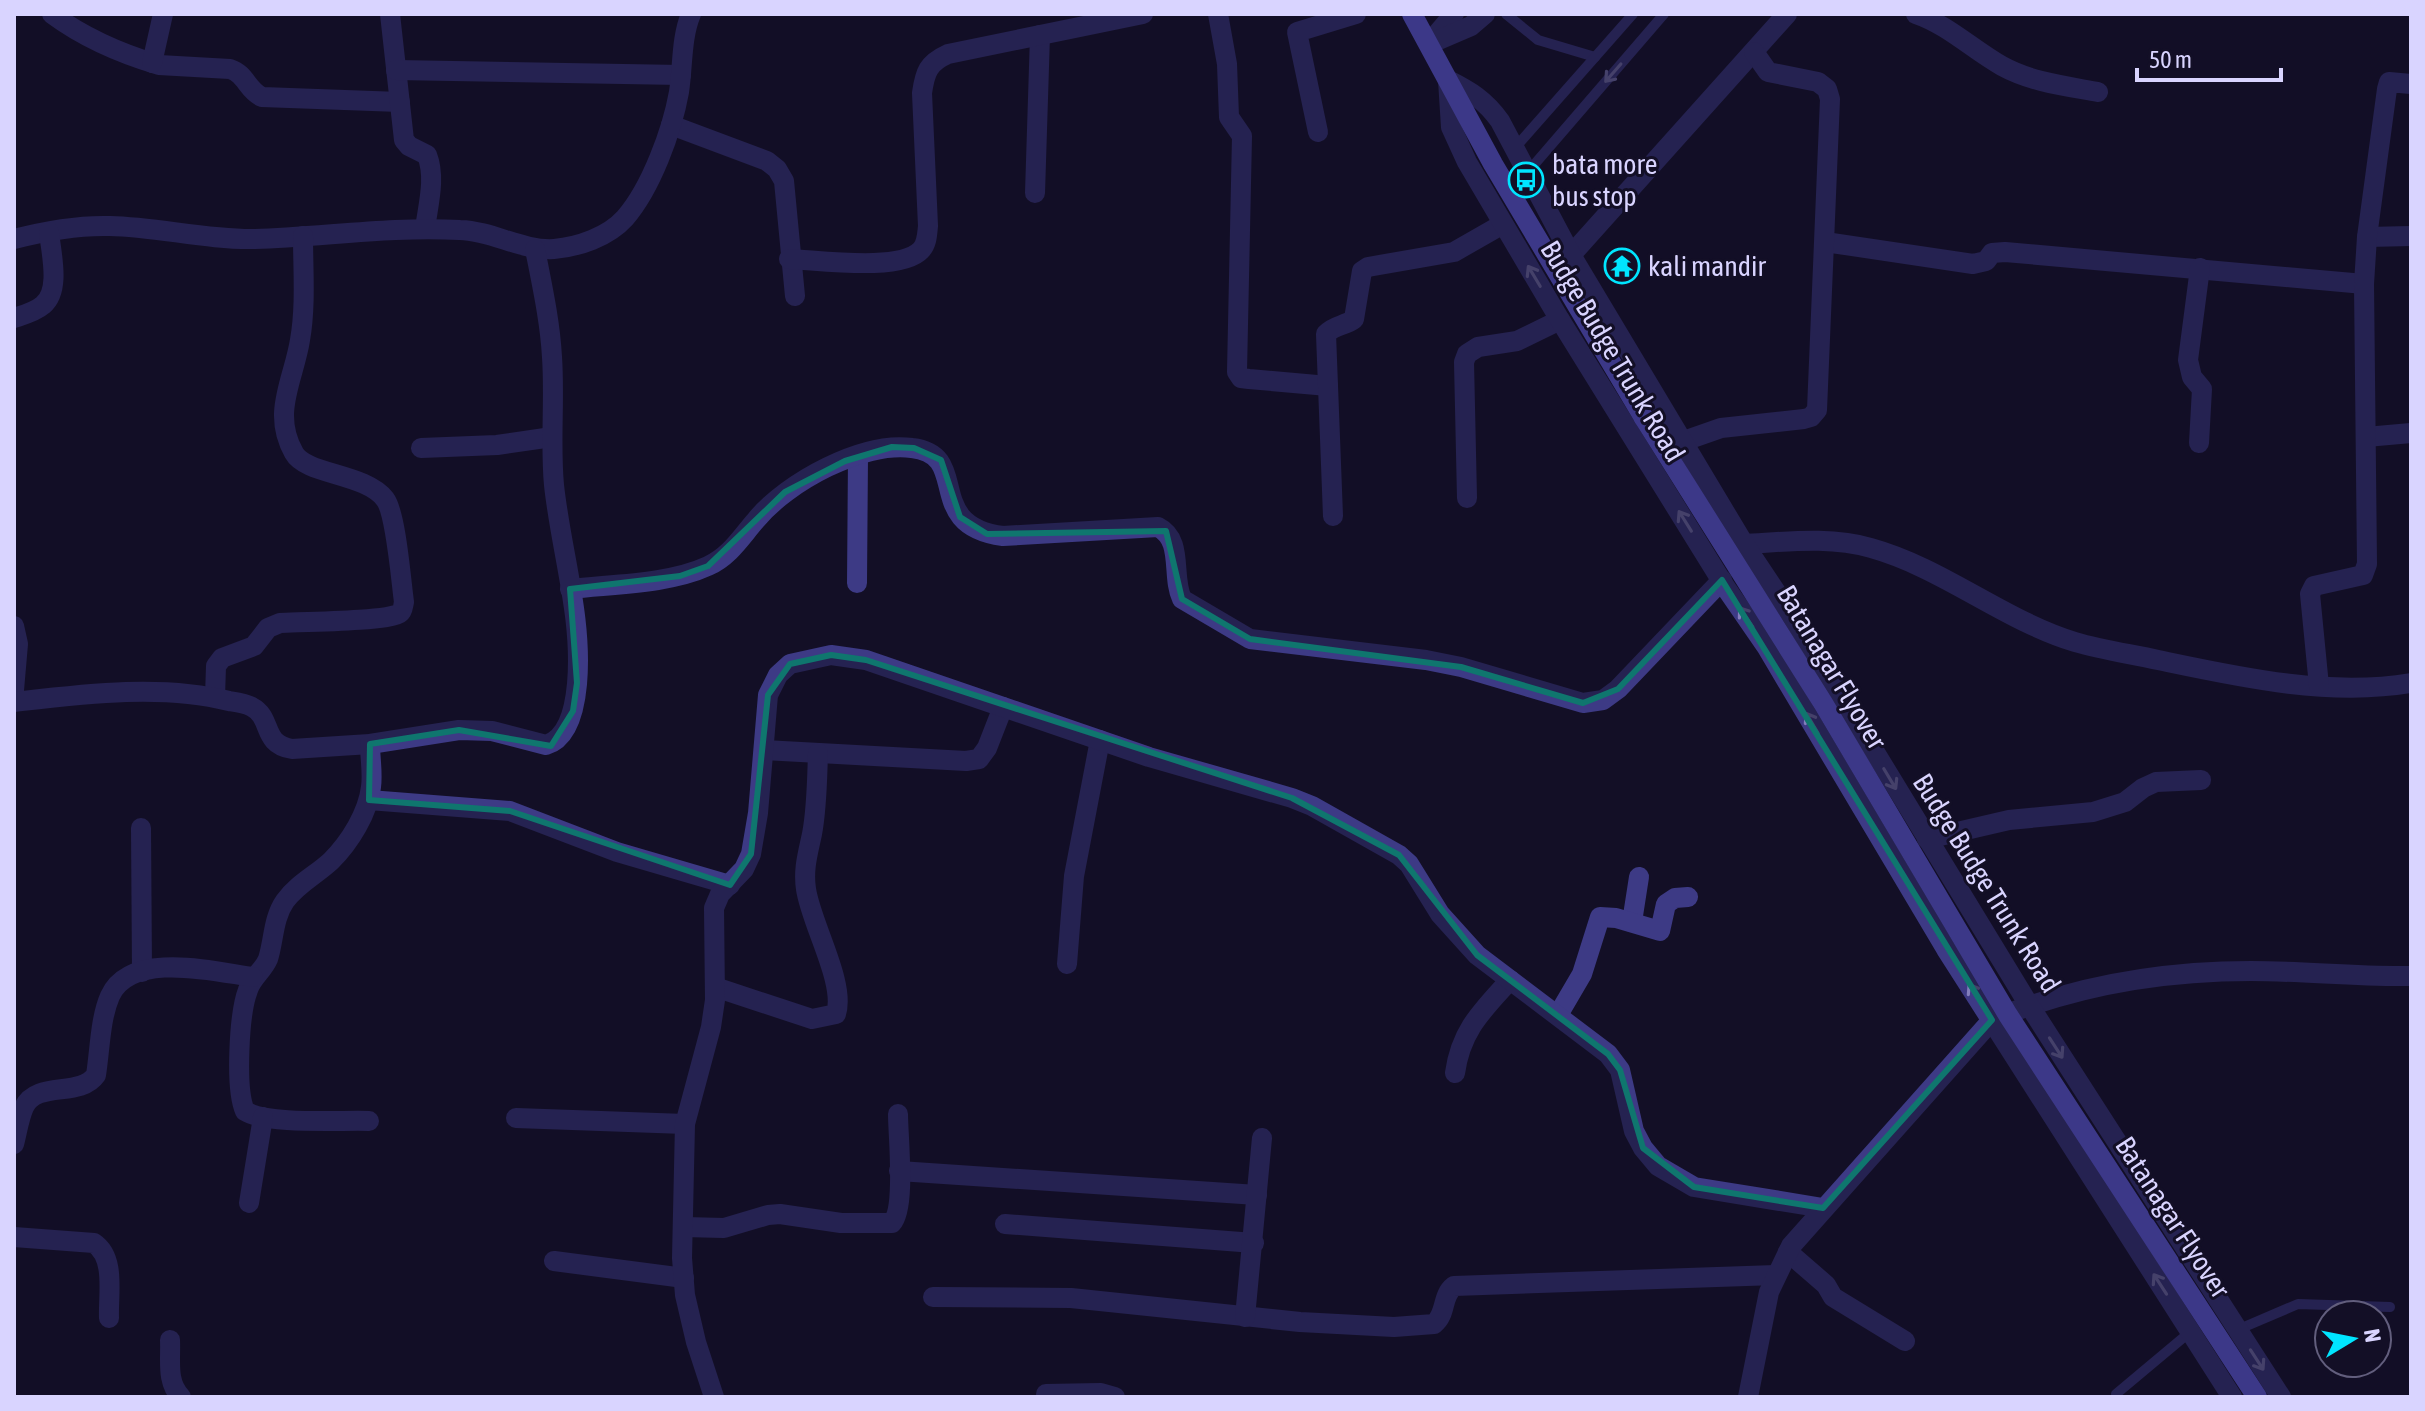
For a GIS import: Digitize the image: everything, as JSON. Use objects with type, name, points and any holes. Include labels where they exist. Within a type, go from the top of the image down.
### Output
[{"type":"main road","points":[[1412,14],[1429,44]]},
{"type":"main road","name":"Batanagar Flyover","points":[[1429,44],[1493,164],[1644,418],[1823,703],[2008,1015],[2257,1397]]},
{"type":"street","points":[[52,14],[90,37],[152,63],[240,72],[256,94],[262,97],[400,102]]},
{"type":"street","points":[[152,63],[163,14]]},
{"type":"street","points":[[390,14],[404,140],[427,155],[432,174],[425,229]]},
{"type":"street","points":[[14,239],[112,226],[253,239],[425,229],[480,231],[535,249],[558,249],[611,231],[626,217],[641,193],[671,125],[691,14]]},
{"type":"street","points":[[789,259],[886,263],[919,253],[926,243],[928,226],[922,93],[925,73],[932,61],[948,54],[1143,14]]},
{"type":"street","points":[[1218,14],[1227,64],[1229,117],[1242,136],[1237,372],[1241,378],[1328,386]]},
{"type":"street","points":[[1318,132],[1297,32],[1356,14]]},
{"type":"street","points":[[1429,44],[1454,14]]},
{"type":"street","points":[[1429,44],[1471,26],[1485,14]]},
{"type":"street","points":[[1571,255],[1787,14]]},
{"type":"street","points":[[1916,14],[1940,25],[1998,64],[2022,76],[2098,92]]},
{"type":"street","points":[[1035,193],[1040,35]]},
{"type":"street","points":[[1681,442],[1721,428],[1804,419],[1817,410],[1830,99],[1827,89],[1818,82],[1768,72],[1754,52]]},
{"type":"street","points":[[396,70],[681,75]]},
{"type":"street","name":"Budge Budge Trunk Road","points":[[2232,1397],[1938,935],[1766,646],[1560,320],[1467,162],[1451,127],[1448,80],[1475,93],[1489,105],[1571,255],[1681,442],[1792,616],[2029,1005],[2281,1397]]},
{"type":"street","points":[[2319,686],[2310,603],[2314,586],[2357,577],[2367,570],[2364,284],[2367,237],[2389,82],[2411,84]]},
{"type":"street","points":[[671,125],[767,161],[777,169],[784,181],[789,259],[795,296]]},
{"type":"street","points":[[1333,516],[1326,334],[1331,328],[1354,319],[1362,271],[1368,267],[1454,252],[1503,224]]},
{"type":"street","points":[[14,318],[41,308],[49,299],[53,278],[49,232]]},
{"type":"street","points":[[215,697],[216,666],[222,658],[254,646],[268,628],[280,623],[398,616],[404,602],[392,515],[386,500],[356,480],[303,464],[294,455],[287,436],[284,399],[300,339],[303,236]]},
{"type":"street","points":[[2367,237],[2411,236]]},
{"type":"street","points":[[1825,242],[1973,264],[1980,264],[1992,253],[1999,252],[2364,284]]},
{"type":"street","points":[[14,702],[123,693],[215,697],[254,707],[274,742],[280,747],[292,749],[370,752],[459,730],[492,731],[546,745],[554,742],[563,733],[573,711],[577,683],[575,619],[554,484],[553,360],[549,319],[535,249]]},
{"type":"street","points":[[2199,443],[2202,389],[2192,377],[2188,360],[2200,268]]},
{"type":"street","points":[[1467,498],[1464,362],[1467,354],[1478,347],[1517,341],[1560,320]]},
{"type":"street","points":[[2366,437],[2411,433]]},
{"type":"street","points":[[421,448],[497,445],[552,437]]},
{"type":"street","points":[[570,589],[680,576],[708,566],[724,557],[757,518],[785,492],[811,476],[858,456],[892,447],[914,448],[941,460],[951,499],[960,517],[971,527],[987,534],[1003,536],[1158,527],[1166,531],[1173,541],[1178,590],[1182,599],[1250,639],[1450,665],[1583,703],[1603,700],[1618,689],[1724,584]]},
{"type":"street","points":[[857,583],[858,456]]},
{"type":"street","points":[[1744,544],[1826,540],[1868,547],[1907,560],[1994,607],[2074,641],[2212,671],[2319,686],[2411,683]]},
{"type":"street","points":[[14,626],[18,644],[14,690]]},
{"type":"street","points":[[714,1397],[696,1342],[684,1278],[684,1227],[685,1124],[711,1027],[715,987],[714,908],[720,894],[744,869],[751,854],[768,695],[778,675],[790,664],[831,655],[866,660],[1100,740],[1312,806],[1399,855],[1409,864],[1453,930],[1477,955],[1614,1060],[1623,1080],[1634,1131],[1658,1166],[1694,1187],[1823,1208]]},
{"type":"street","points":[[764,750],[966,761],[979,759],[987,748],[1003,707]]},
{"type":"street","points":[[1067,964],[1074,876],[1100,740]]},
{"type":"street","points":[[369,1121],[263,1117],[245,1111],[239,1089],[245,998],[253,977],[267,963],[282,904],[342,848],[370,792],[370,752]]},
{"type":"street","points":[[715,987],[812,1019],[836,1014],[837,987],[805,888],[818,753]]},
{"type":"street","points":[[1927,839],[2009,820],[2093,812],[2125,802],[2156,782],[2201,780]]},
{"type":"street","points":[[370,792],[510,811],[617,852],[730,885]]},
{"type":"street","points":[[141,828],[142,972]]},
{"type":"street","points":[[1632,922],[1639,877]]},
{"type":"street","points":[[1558,1015],[1582,974],[1600,917],[1632,922],[1660,931],[1666,904],[1675,898],[1688,897]]},
{"type":"street","points":[[14,1144],[25,1105],[33,1097],[91,1083],[96,1075],[111,994],[123,981],[155,968],[181,967],[253,977]]},
{"type":"street","points":[[1748,1397],[1769,1292],[1788,1252],[1823,1208],[1842,1191],[1992,1020],[2029,1005],[2119,982],[2157,976],[2251,971],[2411,976]]},
{"type":"street","points":[[1455,1073],[1450,1050],[1510,980]]},
{"type":"street","points":[[684,1227],[724,1228],[780,1214],[841,1223],[892,1223],[897,1217],[898,1114]]},
{"type":"street","points":[[249,1203],[263,1117]]},
{"type":"street","points":[[516,1118],[685,1124]]},
{"type":"street","points":[[1245,1317],[1262,1138]]},
{"type":"street","points":[[899,1171],[1257,1195]]},
{"type":"street","points":[[1005,1224],[1254,1243]]},
{"type":"street","points":[[14,1237],[94,1243],[103,1249],[108,1260],[109,1318]]},
{"type":"street","points":[[1788,1252],[1826,1285],[1833,1297],[1905,1341]]},
{"type":"street","points":[[554,1261],[684,1278]]},
{"type":"street","points":[[933,1297],[1071,1298],[1245,1317],[1394,1327],[1429,1326],[1439,1320],[1446,1294],[1454,1286],[1776,1275]]},
{"type":"street","points":[[170,1340],[171,1381],[181,1397]]},
{"type":"street","points":[[1046,1394],[1101,1393],[1115,1397]]},
{"type":"lane","points":[[1506,14],[1538,40],[1595,57]]},
{"type":"lane","points":[[1514,149],[1633,14]]},
{"type":"lane","points":[[1527,173],[1664,14]]},
{"type":"lane","points":[[2237,1330],[2298,1304],[2313,1304]]},
{"type":"lane","points":[[2116,1394],[2190,1332]]},
{"type":"highlighted area","points":[[892,447],[914,448],[941,460],[960,517],[987,534],[1166,531],[1182,599],[1250,639],[1461,667],[1583,703],[1618,689],[1722,580],[1992,1020],[1823,1208],[1694,1187],[1643,1148],[1620,1070],[1608,1054],[1477,955],[1399,855],[1292,798],[866,660],[831,655],[790,664],[768,695],[751,854],[730,885],[510,811],[369,800],[370,744],[459,730],[551,746],[573,711],[577,683],[570,589],[680,576],[708,566],[785,492],[845,461]]},
{"type":"place","name":"bata more bus stop","points":[[1526,180]]},
{"type":"place","name":"kali mandir","points":[[1622,266]]}]
